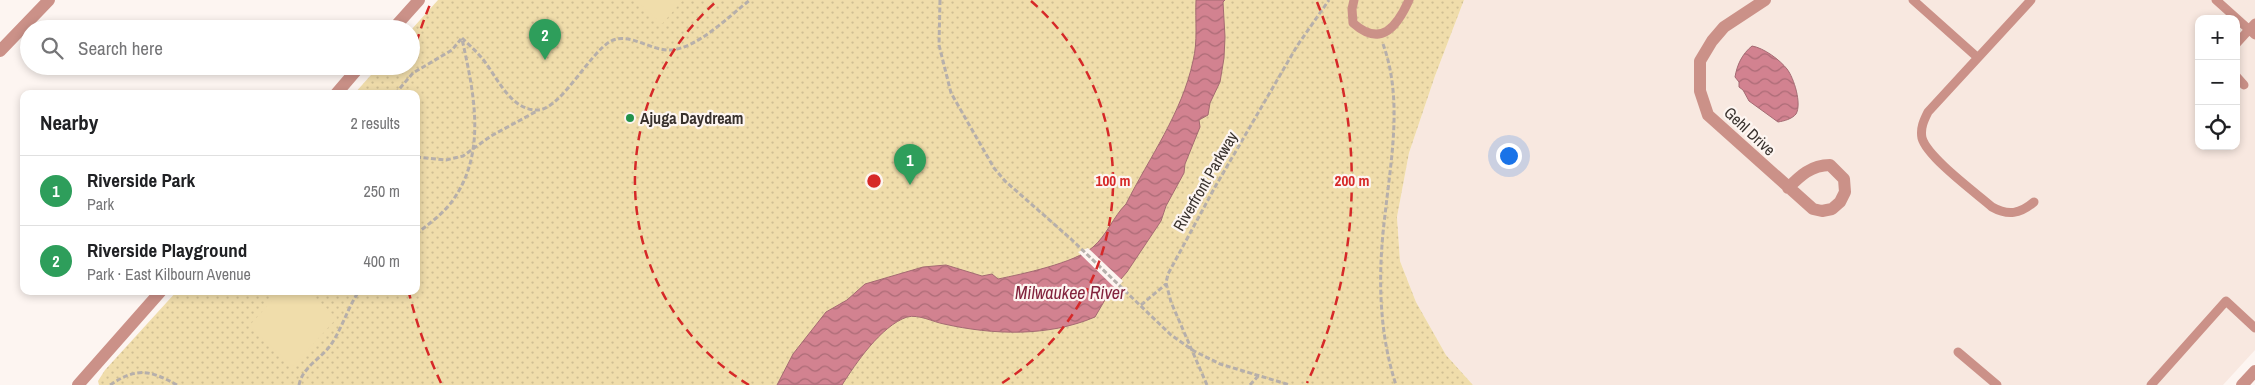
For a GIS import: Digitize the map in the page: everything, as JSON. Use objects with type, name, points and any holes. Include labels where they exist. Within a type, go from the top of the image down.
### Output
[{"type":"street","points":[[29,20],[49,0]]},
{"type":"street","points":[[401,20],[419,0]]},
{"type":"street","name":"Gehl Drive","points":[[1765,0],[1724,27],[1712,41],[1700,61],[1700,91],[1708,115],[1788,188]]},
{"type":"street","points":[[0,50],[20,30]]},
{"type":"street","points":[[339,90],[352,75]]},
{"type":"street","points":[[82,384],[158,295]]},
{"type":"street","points":[[2242,385],[2255,371]]},
{"type":"lane","points":[[1354,0],[1352,9],[1353,22],[1363,32],[1380,34],[1395,26],[1409,0]]},
{"type":"lane","points":[[1913,0],[1977,57]]},
{"type":"lane","points":[[2031,0],[1928,112],[1923,122],[1922,139],[1936,158],[1992,207],[2002,213],[2012,214],[2020,212],[2034,202]]},
{"type":"lane","points":[[2216,0],[2253,29],[2240,40]]},
{"type":"lane","points":[[2240,80],[2244,85]]},
{"type":"lane","points":[[2152,385],[2226,301],[2255,328]]},
{"type":"lane","points":[[1958,352],[1997,385]]},
{"type":"path","points":[[420,157],[446,160],[463,156],[491,136],[556,102],[610,42],[626,39],[668,50],[684,48],[705,35],[750,0]]},
{"type":"path","points":[[940,0],[939,45],[950,93],[994,168],[1004,180],[1071,239],[1171,335],[1194,351],[1220,364],[1290,385]]},
{"type":"path","name":"Riverfront Parkway","points":[[1166,283],[1176,259],[1215,187],[1297,46],[1329,0]]},
{"type":"path","points":[[1380,34],[1388,58],[1393,106],[1394,145],[1384,216],[1380,271],[1388,361],[1396,385]]},
{"type":"path","points":[[462,38],[481,57],[509,95],[523,107],[538,111]]},
{"type":"path","points":[[420,69],[452,50],[462,38]]},
{"type":"path","points":[[420,230],[452,202],[464,183],[473,150],[476,109],[462,38]]},
{"type":"path","points":[[399,90],[411,75]]},
{"type":"path","points":[[1141,305],[1166,283],[1174,310],[1194,351],[1199,369],[1207,385]]},
{"type":"path","points":[[298,385],[307,369],[328,348],[341,329],[357,295]]},
{"type":"path","points":[[110,385],[119,379],[140,371],[161,376],[177,385]]},
{"type":"path","points":[[1250,385],[1259,375]]},
{"type":"shaded area","points":[[438,0],[1464,0],[1435,76],[1409,153],[1397,217],[1400,261],[1416,302],[1446,355],[1473,385],[99,385],[98,381],[105,370],[173,295],[420,295],[420,90],[358,90],[371,75],[420,75],[420,20]]},
{"type":"shaded area","points":[[636,0],[683,0],[662,24]]},
{"type":"shaded area","points":[[1464,0],[2255,0],[2255,350],[2223,385],[1473,385],[1446,355],[1416,302],[1400,261],[1397,217],[1409,153],[1435,76]]},
{"type":"shaded area","points":[[277,295],[312,295],[337,318],[293,366],[249,326]]},
{"type":"water","name":"Milwaukee River","points":[[1196,0],[1225,0],[1223,2],[1224,58],[1220,82],[1210,103],[1208,115],[1199,120],[1200,127],[1185,164],[1184,173],[1166,206],[1161,221],[1127,272],[1109,293],[1095,317],[1058,328],[1039,331],[1001,332],[963,328],[921,317],[907,317],[888,328],[870,346],[842,385],[777,385],[793,354],[826,312],[847,300],[865,284],[923,267],[946,265],[982,276],[992,274],[998,279],[1061,263],[1085,253],[1093,247],[1126,204],[1164,135],[1181,99],[1195,53]]},
{"type":"water","points":[[1752,46],[1762,49],[1776,58],[1790,73],[1795,85],[1798,110],[1790,118],[1778,122],[1749,101],[1743,90],[1739,87],[1739,82],[1735,77],[1737,68],[1740,60]]},
{"type":"pier","points":[[1088,248],[1123,281],[1116,289],[1078,252]]},
{"type":"place","name":"Riverside Playground","points":[[545,60]]},
{"type":"place","name":"Ajuga Daydream","points":[[630,118]]},
{"type":"place","name":"Riverside Park","points":[[910,185]]}]
